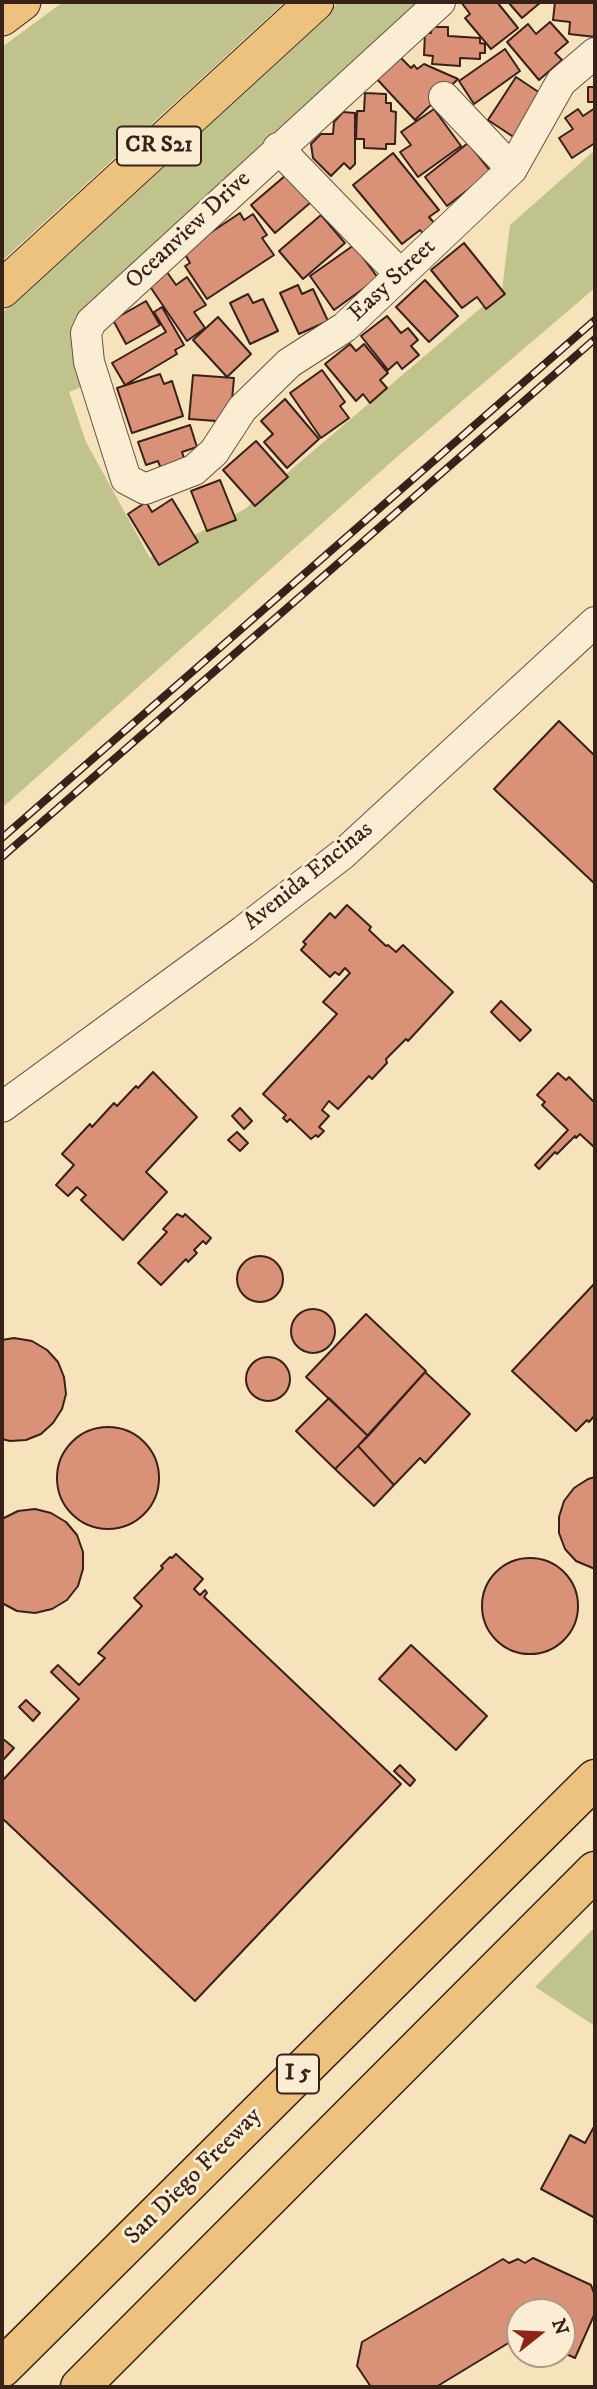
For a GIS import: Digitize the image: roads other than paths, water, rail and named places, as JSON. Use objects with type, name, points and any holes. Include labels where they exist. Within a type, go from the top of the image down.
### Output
[{"type":"highway","name":"San Diego Freeway","points":[[2,2368],[595,1779]]},
{"type":"highway","points":[[80,2387],[595,1871]]},
{"type":"main road","points":[[2,17],[22,2]]},
{"type":"main road","name":"CR S21","points":[[2,289],[315,2]]},
{"type":"street","name":"Oceanview Drive","points":[[165,482],[145,489],[125,479],[89,362],[86,333],[91,322],[440,2]]},
{"type":"street","name":"Easy Street","points":[[165,482],[194,470],[214,453],[243,409],[289,363],[345,327],[512,169],[561,82],[595,53]]},
{"type":"street","points":[[444,97],[512,169]]},
{"type":"street","points":[[278,148],[400,274]]},
{"type":"street","name":"Avenida Encinas","points":[[2,1107],[243,931],[343,854],[595,622]]},
{"type":"railway","points":[[2,838],[595,320]]},
{"type":"railway","points":[[2,857],[595,339]]}]
